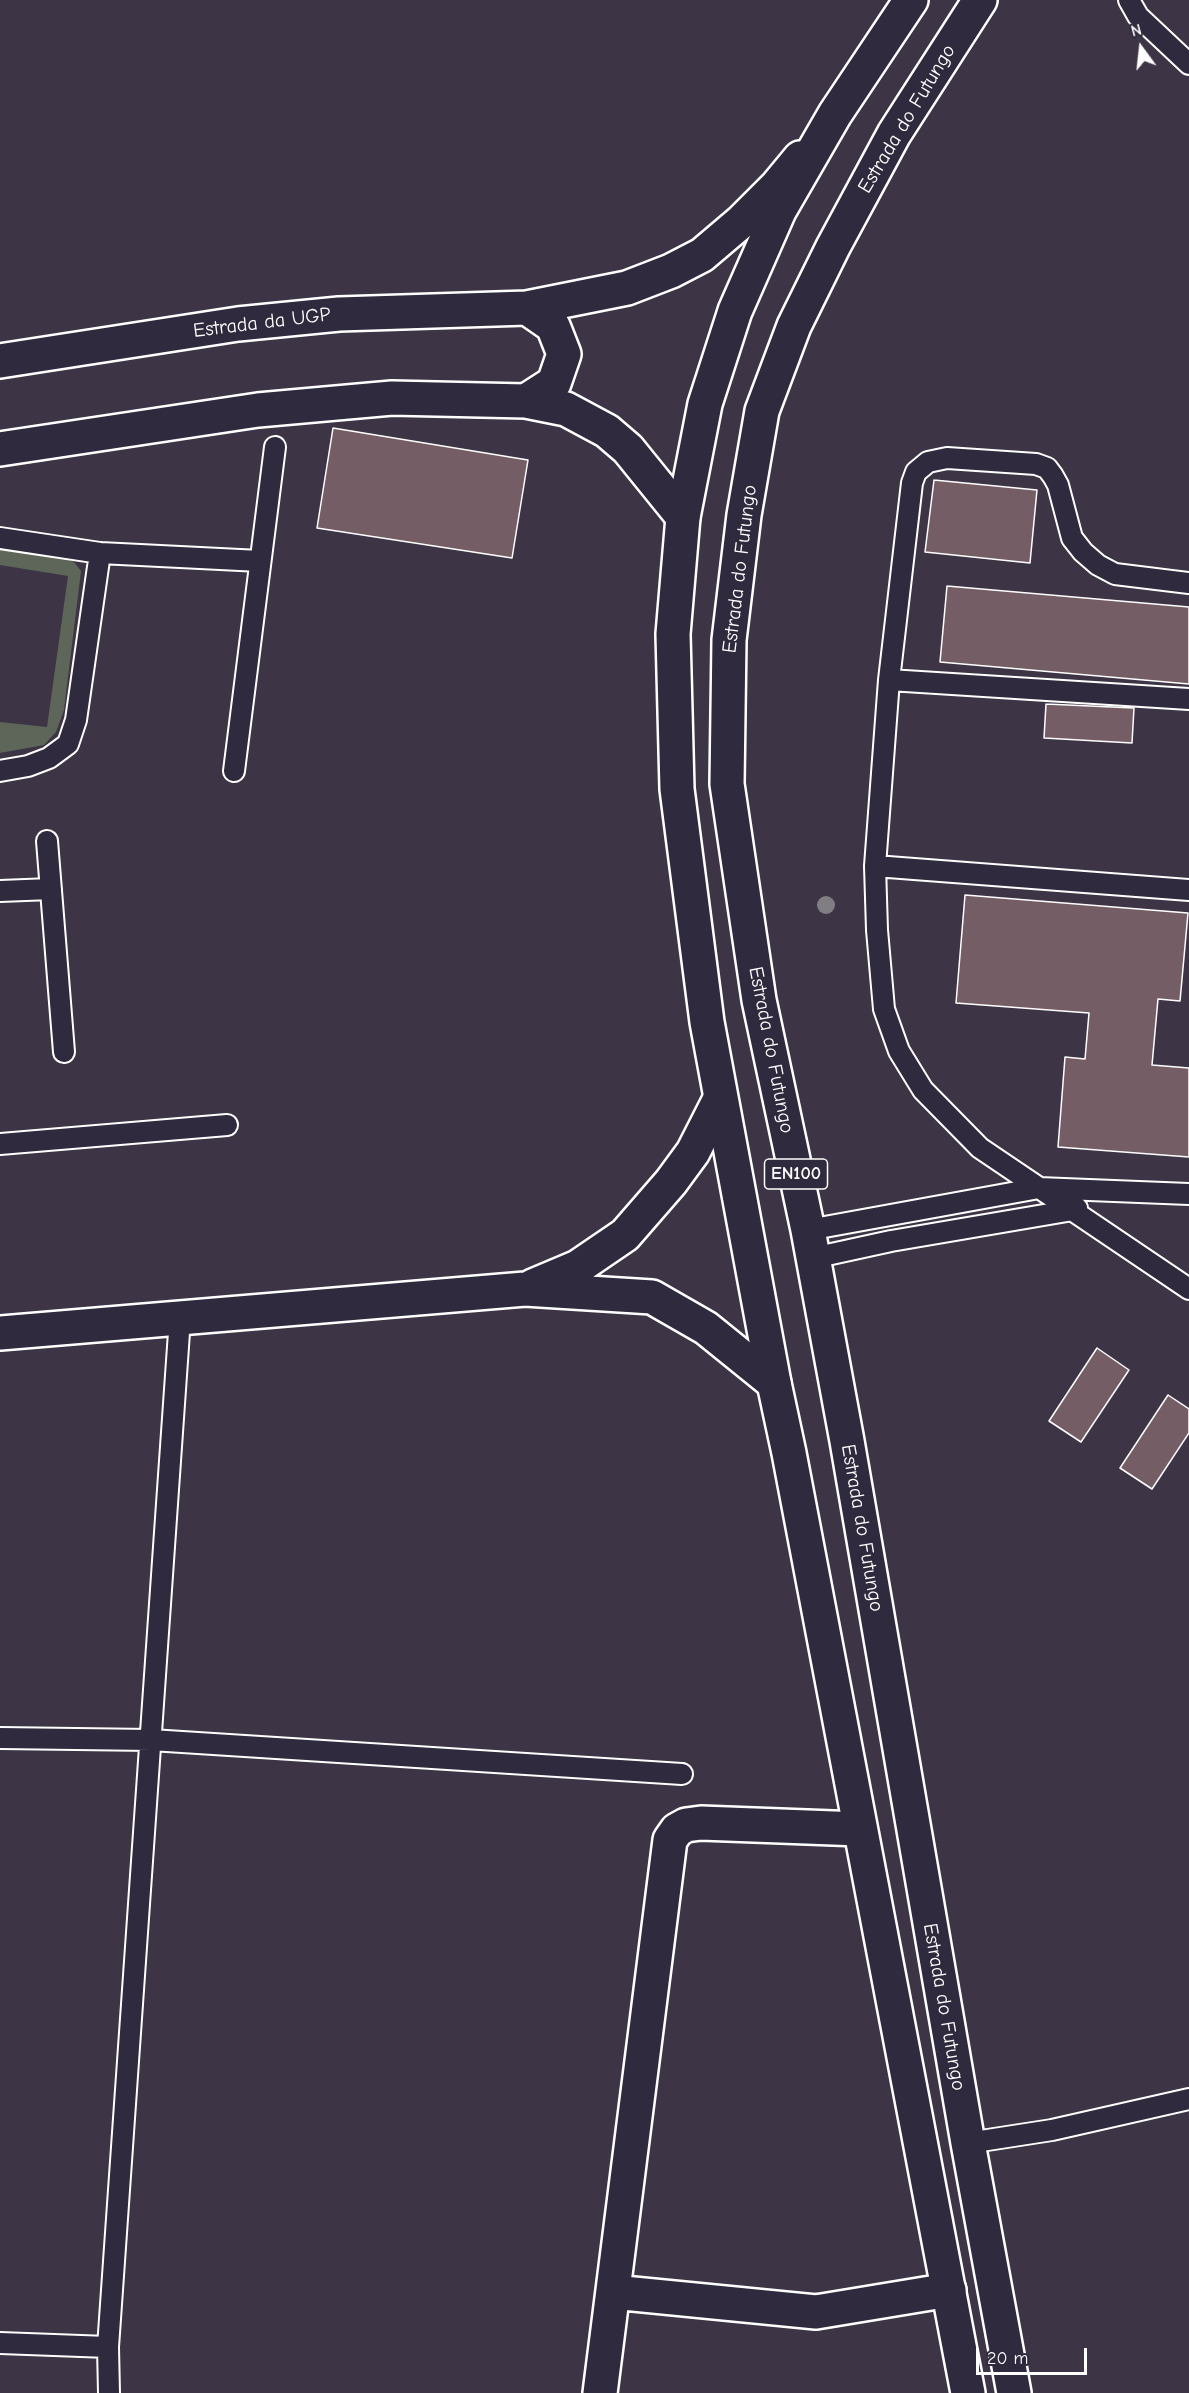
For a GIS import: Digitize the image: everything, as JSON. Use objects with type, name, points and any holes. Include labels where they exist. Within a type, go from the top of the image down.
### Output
[{"type":"main road","name":"EN100","points":[[911,0],[835,114],[779,211],[735,311],[705,404],[683,517],[673,634],[677,789],[707,1022],[968,2393]]},
{"type":"main road","name":"Estrada do Futungo","points":[[980,0],[894,134],[794,326],[762,411],[744,515],[729,640],[727,784],[759,1000],[811,1244],[968,2143],[1014,2393]]},
{"type":"main road","name":"Estrada da UGP","points":[[0,361],[261,321],[339,314],[527,308],[627,288],[702,255],[742,221],[776,187],[835,114]]},
{"type":"main road","points":[[526,401],[554,383],[564,354],[553,326],[527,308]]},
{"type":"main road","points":[[0,449],[269,409],[392,399],[526,401],[566,409],[608,431],[628,449],[683,517]]},
{"type":"main road","points":[[525,1288],[578,1267],[625,1235],[671,1182],[693,1152],[720,1099]]},
{"type":"main road","points":[[0,1334],[525,1288],[652,1297],[706,1328],[774,1383]]},
{"type":"main road","points":[[600,2393],[670,1840],[677,1830],[686,1825],[701,1823],[860,1829]]},
{"type":"main road","points":[[613,2292],[816,2313],[949,2290]]},
{"type":"lane","points":[[1129,0],[1138,16],[1189,64]]},
{"type":"lane","points":[[234,771],[275,447]]},
{"type":"lane","points":[[1189,583],[1115,574],[1098,566],[1072,538],[1058,485],[1047,468],[1036,464],[947,458],[928,462],[916,472],[912,483],[889,680],[875,866],[877,930],[885,1009],[899,1051],[923,1090],[980,1148],[1189,1289]]},
{"type":"lane","points":[[0,538],[100,553],[260,561]]},
{"type":"lane","points":[[0,771],[28,766],[49,758],[68,744],[76,720],[100,553]]},
{"type":"lane","points":[[889,680],[1189,699]]},
{"type":"lane","points":[[47,841],[64,1052]]},
{"type":"lane","points":[[875,866],[1189,890]]},
{"type":"lane","points":[[0,891],[51,889]]},
{"type":"lane","points":[[0,1144],[227,1125]]},
{"type":"lane","points":[[811,1244],[1039,1188],[1189,1194]]},
{"type":"lane","points":[[811,1244],[891,1241],[1073,1210],[1101,1191]]},
{"type":"lane","points":[[109,2393],[108,2348],[180,1318]]},
{"type":"lane","points":[[0,1738],[151,1740],[682,1774]]},
{"type":"lane","points":[[968,2143],[1052,2130],[1189,2099]]},
{"type":"lane","points":[[0,2343],[108,2348]]},
{"type":"green space","points":[[0,550],[63,558],[74,562],[81,571],[64,710],[56,732],[44,745],[0,753],[0,722],[47,727],[68,576],[0,565]]},
{"type":"building","points":[[333,428],[528,460],[512,558],[317,528]]},
{"type":"building","points":[[934,480],[1037,490],[1030,563],[925,552]]},
{"type":"building","points":[[947,586],[1189,607],[1189,684],[940,662]]},
{"type":"building","points":[[1046,704],[1134,708],[1132,743],[1044,738]]},
{"type":"building","points":[[965,895],[1188,913],[1180,1001],[1158,999],[1152,1065],[1189,1068],[1189,1157],[1058,1147],[1065,1057],[1085,1059],[1089,1013],[956,1003]]},
{"type":"building","points":[[1097,1348],[1129,1370],[1081,1442],[1049,1421]]},
{"type":"building","points":[[1168,1395],[1189,1409],[1189,1433],[1152,1489],[1120,1468]]}]
